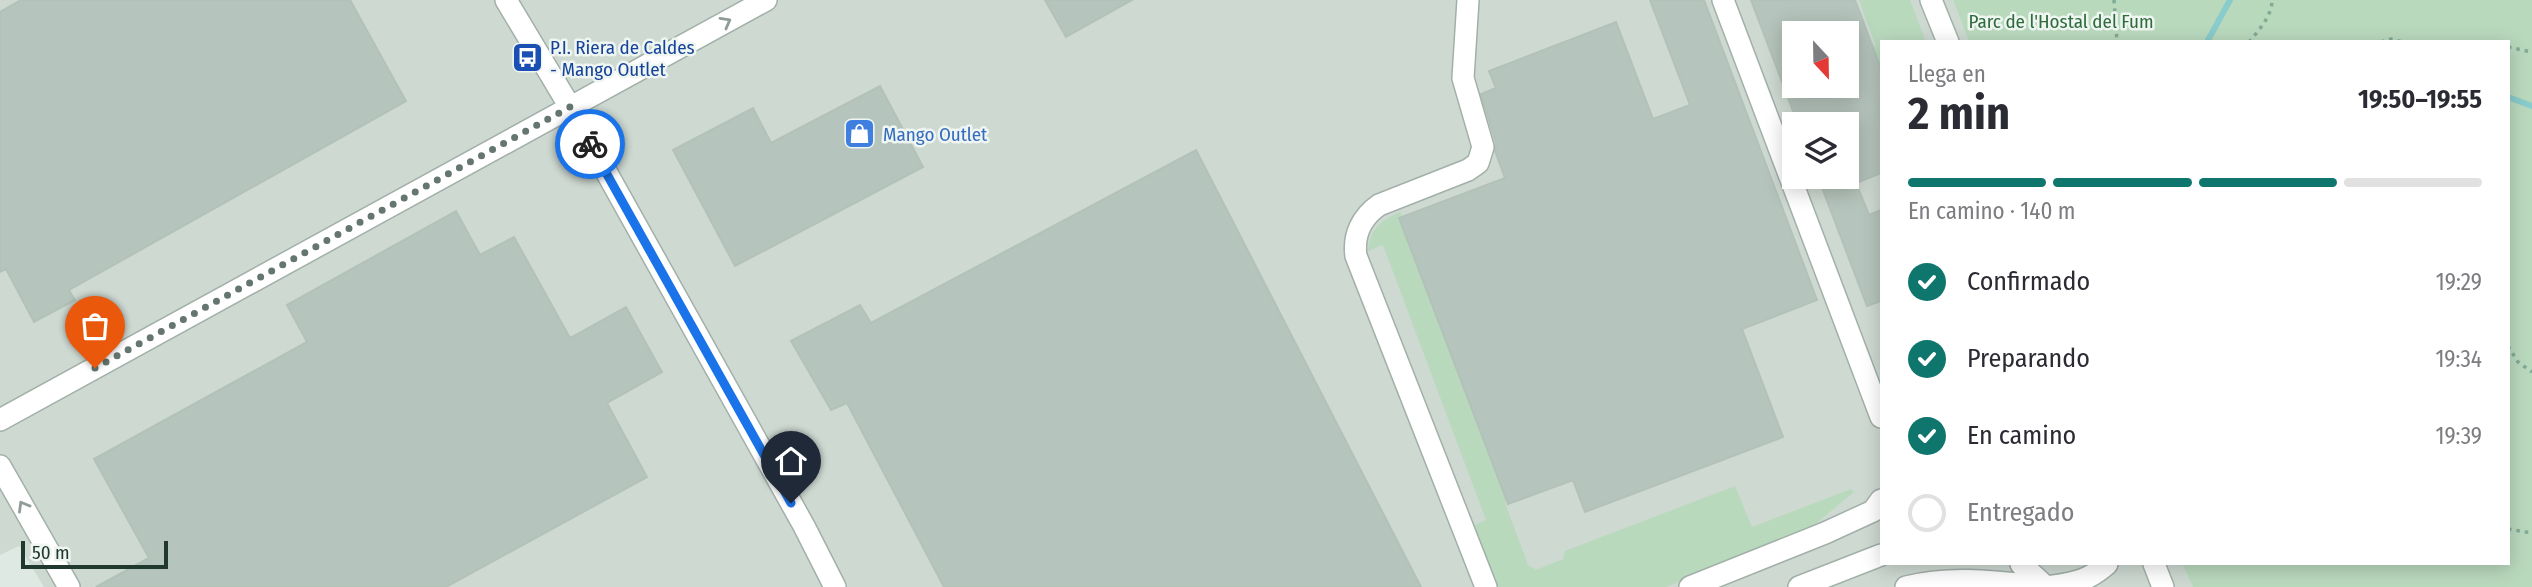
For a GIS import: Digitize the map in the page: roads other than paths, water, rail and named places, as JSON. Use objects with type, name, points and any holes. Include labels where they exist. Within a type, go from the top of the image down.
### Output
[{"type":"street","points":[[506,0],[570,107],[804,526],[835,587]]},
{"type":"street","points":[[0,420],[766,0]]},
{"type":"street","points":[[1468,0],[1464,78],[1483,147],[1478,163],[1468,170],[1369,211],[1354,243],[1356,256],[1486,587]]},
{"type":"street","points":[[1723,0],[1880,414]]},
{"type":"street","points":[[1931,0],[1947,40]]},
{"type":"street","points":[[0,466],[69,587]]},
{"type":"street","points":[[1690,587],[1825,533],[1873,511],[1880,501]]},
{"type":"street","points":[[1799,587],[1880,555]]},
{"type":"street","points":[[2022,565],[2046,587]]},
{"type":"street","points":[[1906,587],[1926,582],[1983,580],[2046,587],[2094,576],[2106,565]]},
{"type":"street","points":[[2154,565],[2162,587]]},
{"type":"waterway","points":[[2208,40],[2230,0]]},
{"type":"waterway","points":[[2510,98],[2532,106]]},
{"type":"place","name":"P.I. Riera de Caldes - Mango Outlet","points":[[527,58]]},
{"type":"place","name":"Mango Outlet","points":[[860,134]]},
{"type":"park label","name":"Parc de l'Hostal del Fum","points":[[2061,21]]}]
